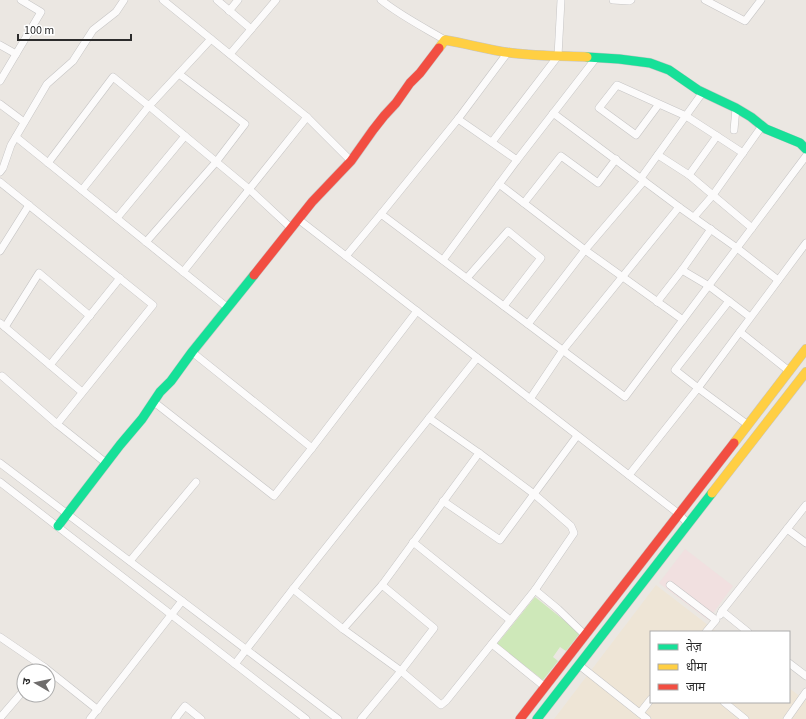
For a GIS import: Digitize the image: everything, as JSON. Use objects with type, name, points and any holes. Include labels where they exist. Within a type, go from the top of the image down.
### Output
[{"type":"street","points":[[0,81],[41,12],[21,0]]},
{"type":"street","points":[[0,172],[3,168],[11,145],[47,84],[73,61],[93,30],[116,12],[124,0]]},
{"type":"street","points":[[163,0],[307,117],[350,161]]},
{"type":"street","points":[[217,0],[251,29]]},
{"type":"street","points":[[230,11],[238,0]]},
{"type":"street","points":[[230,54],[276,0]]},
{"type":"street","points":[[381,0],[391,8],[445,40],[463,42],[481,48],[508,52],[619,59],[650,63],[669,70],[685,82],[751,117],[766,129],[800,143],[806,149]]},
{"type":"street","points":[[492,142],[558,56],[561,0]]},
{"type":"street","points":[[612,0],[630,0]]},
{"type":"street","points":[[705,0],[745,21],[761,0]]},
{"type":"street","points":[[82,190],[149,106],[211,39]]},
{"type":"street","points":[[58,526],[154,402],[160,392],[172,381],[192,352],[298,219],[350,161],[445,40]]},
{"type":"street","points":[[0,44],[16,54]]},
{"type":"street","points":[[346,256],[458,119],[508,52]]},
{"type":"street","points":[[443,260],[517,160],[596,58]]},
{"type":"street","points":[[146,242],[216,162],[245,124],[179,74]]},
{"type":"street","points":[[48,163],[113,77],[249,189],[291,228]]},
{"type":"street","points":[[659,104],[636,134],[599,108],[617,85],[686,116],[743,153]]},
{"type":"street","points":[[528,324],[585,250],[643,179],[658,154],[703,92]]},
{"type":"street","points":[[0,104],[24,122]]},
{"type":"street","points":[[734,130],[736,108]]},
{"type":"street","points":[[553,113],[679,207],[737,248],[778,280]]},
{"type":"street","points":[[183,272],[307,117]]},
{"type":"street","points":[[458,119],[517,160]]},
{"type":"street","points":[[694,217],[713,195],[762,126]]},
{"type":"street","points":[[117,218],[185,136]]},
{"type":"street","points":[[689,175],[717,136]]},
{"type":"street","points":[[16,137],[228,308]]},
{"type":"street","points":[[658,154],[689,175],[752,228]]},
{"type":"street","points":[[524,203],[561,156],[598,183],[616,160]]},
{"type":"street","points":[[381,214],[626,397],[806,156]]},
{"type":"street","points":[[0,182],[153,305],[57,424]]},
{"type":"street","points":[[499,184],[585,250],[683,320]]},
{"type":"street","points":[[0,251],[29,205]]},
{"type":"street","points":[[530,399],[563,350],[679,207]]},
{"type":"street","points":[[298,219],[679,514],[688,524]]},
{"type":"street","points":[[657,302],[711,229]]},
{"type":"street","points":[[467,278],[508,231],[541,258],[504,306]]},
{"type":"street","points":[[628,475],[698,388],[806,243]]},
{"type":"street","points":[[682,270],[709,286],[750,318]]},
{"type":"street","points":[[82,392],[2,325],[39,273],[90,316]]},
{"type":"street","points":[[50,365],[120,278]]},
{"type":"street","points":[[729,301],[675,370],[748,424]]},
{"type":"street","points":[[154,402],[274,496],[417,311]]},
{"type":"street","points":[[537,719],[804,377],[789,371],[740,332]]},
{"type":"street","points":[[520,719],[806,349]]},
{"type":"street","points":[[192,352],[312,448]]},
{"type":"street","points":[[235,664],[477,358]]},
{"type":"street","points":[[1,376],[57,424],[106,463]]},
{"type":"street","points":[[293,589],[343,629],[401,671],[441,706],[492,644],[534,590],[574,533],[571,526],[534,494],[429,418]]},
{"type":"street","points":[[443,502],[500,540],[577,436]]},
{"type":"street","points":[[727,452],[738,460]]},
{"type":"street","points":[[343,629],[382,585],[478,453]]},
{"type":"street","points":[[0,463],[338,719]]},
{"type":"street","points":[[130,561],[196,482]]},
{"type":"street","points":[[0,492],[3,484],[306,719]]},
{"type":"street","points":[[707,631],[806,505]]},
{"type":"street","points":[[787,529],[806,543]]},
{"type":"street","points":[[413,542],[510,620]]},
{"type":"street","points":[[361,719],[434,628],[382,585]]},
{"type":"street","points":[[670,585],[716,620]]},
{"type":"street","points":[[534,590],[558,609],[585,635]]},
{"type":"street","points":[[90,719],[182,601]]},
{"type":"street","points":[[722,611],[747,631]]},
{"type":"street","points":[[0,637],[34,663]]},
{"type":"street","points":[[492,644],[545,687]]},
{"type":"street","points":[[790,664],[806,676]]},
{"type":"street","points":[[579,665],[647,719]]},
{"type":"street","points":[[56,679],[98,710]]},
{"type":"street","points":[[787,719],[806,692]]},
{"type":"street","points":[[0,718],[16,699]]},
{"type":"street","points":[[640,713],[650,700]]},
{"type":"street","points":[[725,703],[745,719]]},
{"type":"street","points":[[175,719],[185,706],[201,719]]},
{"type":"shaded area","points":[[685,549],[733,586],[708,620],[659,583]]},
{"type":"shaded area","points":[[656,585],[716,631],[650,631],[650,703],[790,703],[790,689],[806,701],[806,719],[554,719]]},
{"type":"green space","points":[[535,597],[580,633],[566,651],[560,647],[553,657],[558,661],[543,680],[497,644]]},
{"type":"traffic: fast","points":[[587,57],[650,63],[669,70],[698,90],[736,108],[751,117],[766,129],[800,143],[806,149]]},
{"type":"traffic: fast","points":[[58,526],[120,445],[142,419],[160,392],[171,381],[192,352],[254,275]]},
{"type":"traffic: fast","points":[[537,719],[712,493]]},
{"type":"traffic: slow","points":[[439,48],[445,40],[512,53],[587,57]]},
{"type":"traffic: slow","points":[[734,443],[806,349]]},
{"type":"traffic: slow","points":[[712,493],[806,372]]},
{"type":"traffic: jam","points":[[254,275],[312,202],[351,161],[373,130],[439,48]]},
{"type":"traffic: jam","points":[[520,719],[734,443]]}]
